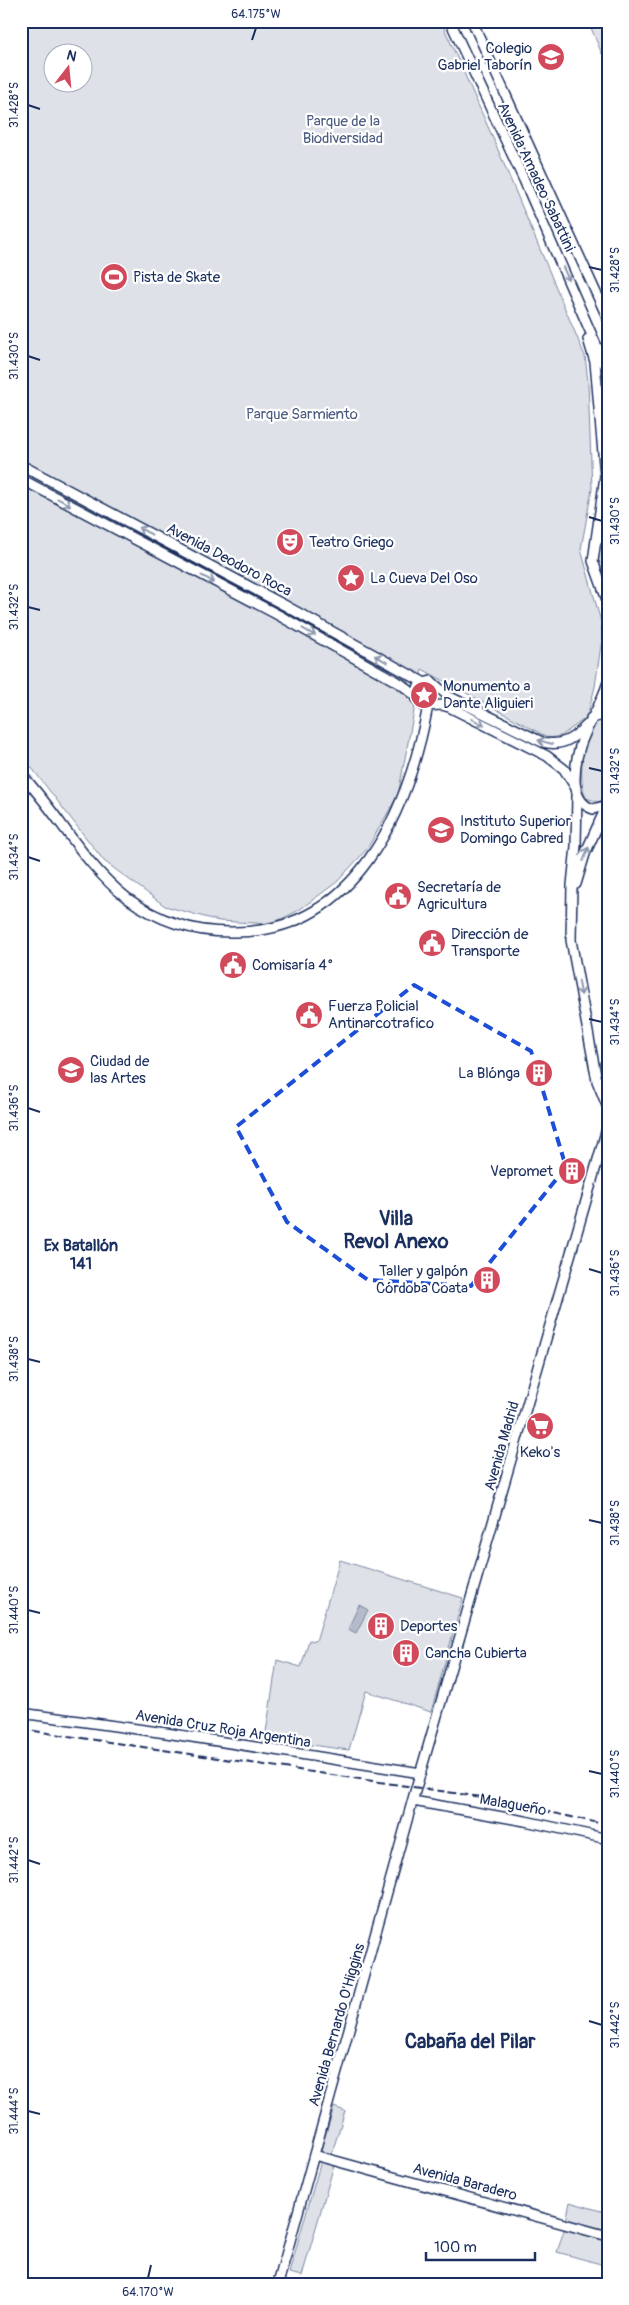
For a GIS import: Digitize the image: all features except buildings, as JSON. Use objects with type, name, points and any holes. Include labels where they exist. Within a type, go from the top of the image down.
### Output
[{"type":"main road","name":"Avenida Amadeo Sabattini","points":[[450,21],[576,296],[608,372]]},
{"type":"main road","name":"Avenida Amadeo Sabattini","points":[[472,21],[608,319]]},
{"type":"main road","points":[[597,294],[608,311]]},
{"type":"main road","points":[[576,296],[595,362],[604,450],[605,483],[594,544],[593,561],[608,603]]},
{"type":"main road","name":"Avenida Deodoro Roca","points":[[21,465],[286,606],[423,682],[434,683],[448,696],[542,742],[560,744],[570,741],[589,721]]},
{"type":"main road","name":"Avenida Deodoro Roca","points":[[21,479],[280,616],[401,684],[416,696],[420,704],[449,707],[547,756],[564,770],[577,792]]},
{"type":"main road","points":[[594,544],[608,525]]},
{"type":"main road","points":[[599,576],[608,585]]},
{"type":"main road","points":[[416,696],[416,690],[423,682]]},
{"type":"main road","points":[[608,682],[589,721],[576,759],[577,792],[571,901],[571,940],[597,1081],[608,1108]]},
{"type":"main road","points":[[21,774],[105,878],[129,899],[159,916],[190,928],[218,932],[254,932],[278,927],[304,917],[337,896],[357,875],[372,855],[400,803],[418,752],[431,706],[440,698],[440,688]]},
{"type":"main road","points":[[589,721],[608,714]]},
{"type":"main road","points":[[577,792],[590,808],[607,805]]},
{"type":"main road","points":[[571,901],[585,854],[607,805]]},
{"type":"main road","name":"Avenida Madrid","points":[[421,1773],[608,1125]]},
{"type":"main road","name":"Avenida Cruz Roja Argentina","points":[[23,1713],[166,1733],[421,1773]]},
{"type":"main road","name":"Avenida Bernardo O'Higgins","points":[[278,2284],[421,1773]]},
{"type":"main road","name":"Malagueño","points":[[413,1801],[525,1821],[608,1839]]},
{"type":"main road","name":"Avenida Baradero","points":[[314,2155],[608,2236]]},
{"type":"highlighted area","points":[[414,985],[531,1051],[566,1167],[471,1286],[368,1280],[287,1222],[236,1127]]},
{"type":"green space","name":"Parque Sarmiento","points":[[21,21],[441,21],[493,138],[585,356],[588,382],[592,489],[581,549],[601,622],[602,638],[595,687],[587,717],[561,736],[549,738],[422,669],[398,795],[367,849],[337,882],[299,910],[272,924],[219,921],[165,906],[104,861],[21,754]]},
{"type":"green space","points":[[588,21],[608,21],[608,51],[602,54]]},
{"type":"green space","points":[[596,352],[608,381],[608,471]]},
{"type":"green space","points":[[608,530],[608,576],[599,565],[597,554],[598,548]]},
{"type":"green space","points":[[606,719],[608,797],[598,802],[586,798],[582,781],[582,759],[590,728],[595,722]]},
{"type":"green space","points":[[340,1560],[463,1598],[431,1712],[366,1691],[349,1750],[265,1739],[277,1660],[301,1667],[309,1640],[316,1641]]},
{"type":"green space","points":[[334,2107],[345,2111],[331,2156],[320,2153]]},
{"type":"green space","points":[[321,2161],[334,2165],[302,2276],[289,2273]]},
{"type":"green space","points":[[570,2202],[608,2213],[608,2232],[566,2221]]},
{"type":"green space","points":[[565,2227],[608,2239],[608,2266],[557,2252]]},
{"type":"water","points":[[359,1605],[368,1610],[356,1633],[348,1629]]},
{"type":"railway","points":[[21,1729],[481,1797],[608,1825]]},
{"type":"place","name":"Colegio Gabriel Taborín","points":[[551,57]]},
{"type":"place","name":"Pista de Skate","points":[[114,277]]},
{"type":"place","name":"Teatro Griego","points":[[290,542]]},
{"type":"place","name":"La Cueva Del Oso","points":[[351,578]]},
{"type":"place","name":"Monumento a Dante Aliguieri","points":[[424,695]]},
{"type":"place","name":"Instituto Superior Domingo Cabred","points":[[441,830]]},
{"type":"place","name":"Secretaría de Agricultura","points":[[398,896]]},
{"type":"place","name":"Dirección de Transporte","points":[[432,943]]},
{"type":"place","name":"Comisaría 4°","points":[[233,965]]},
{"type":"place","name":"Fuerza Policial Antinarcotrafico","points":[[309,1015]]},
{"type":"place","name":"Ciudad de las Artes","points":[[71,1070]]},
{"type":"place","name":"La Blónga","points":[[539,1073]]},
{"type":"place","name":"Vepromet","points":[[572,1171]]},
{"type":"place","name":"Taller y galpón Córdoba Coata","points":[[487,1280]]},
{"type":"place","name":"Keko's","points":[[540,1426]]},
{"type":"place","name":"Deportes","points":[[381,1626]]},
{"type":"place","name":"Cancha Cubierta","points":[[406,1653]]},
{"type":"district","name":"Villa Revol Anexo","points":[[396,1230]]},
{"type":"district","name":"Ex Batallón 141","points":[[81,1255]]},
{"type":"district","name":"Cabaña del Pilar","points":[[470,2041]]},
{"type":"park label","name":"Parque de la Biodiversidad","points":[[343,130]]}]
